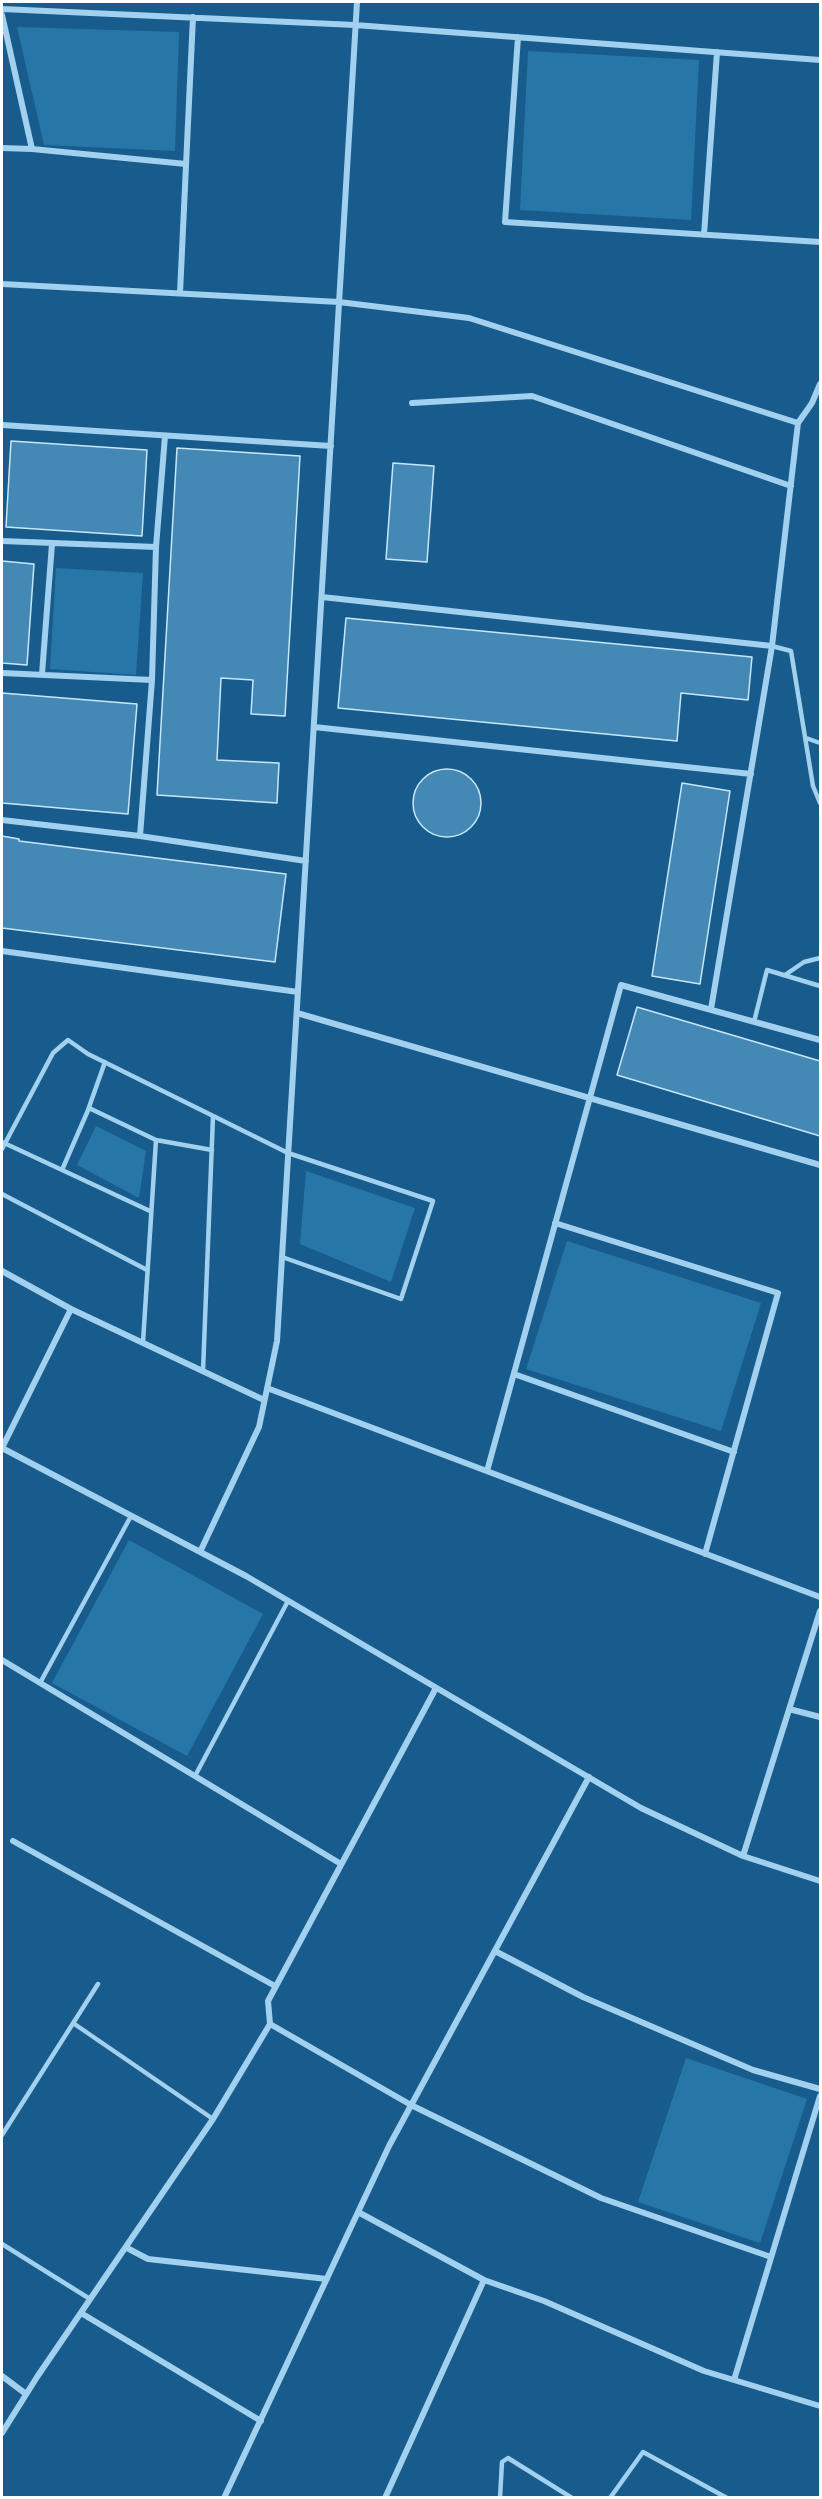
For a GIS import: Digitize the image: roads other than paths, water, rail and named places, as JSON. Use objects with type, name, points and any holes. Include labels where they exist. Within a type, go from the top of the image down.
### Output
[{"type":"street","points":[[200,1552],[259,1427],[277,1341],[357,2]]},
{"type":"street","points":[[2,9],[356,25],[820,60]]},
{"type":"street","points":[[2,15],[32,149]]},
{"type":"street","points":[[180,294],[193,17]]},
{"type":"street","points":[[518,37],[505,222],[820,242]]},
{"type":"street","points":[[704,235],[717,52]]},
{"type":"street","points":[[2,148],[186,164]]},
{"type":"street","points":[[2,284],[339,302],[469,318],[798,423]]},
{"type":"street","points":[[711,1010],[772,646],[798,423],[812,403],[820,384]]},
{"type":"street","points":[[412,403],[532,396],[791,486]]},
{"type":"street","points":[[2,425],[331,446]]},
{"type":"street","points":[[140,836],[152,680],[156,547],[165,436]]},
{"type":"street","points":[[2,541],[156,547]]},
{"type":"street","points":[[42,674],[52,544]]},
{"type":"street","points":[[322,597],[772,646]]},
{"type":"street","points":[[2,673],[152,680]]},
{"type":"street","points":[[314,727],[751,774]]},
{"type":"street","points":[[2,820],[140,836],[306,861]]},
{"type":"street","points":[[2,951],[298,992]]},
{"type":"street","points":[[487,1471],[621,985],[820,1040]]},
{"type":"street","points":[[297,1013],[820,1166]]},
{"type":"street","points":[[555,1223],[778,1293],[705,1554]]},
{"type":"street","points":[[2,1271],[71,1309],[264,1400]]},
{"type":"street","points":[[71,1309],[2,1448],[288,1601],[641,1808],[742,1856],[820,1881]]},
{"type":"street","points":[[514,1374],[734,1452]]},
{"type":"street","points":[[267,1388],[820,1597]]},
{"type":"street","points":[[742,1856],[820,1611]]},
{"type":"street","points":[[2,1660],[340,1864]]},
{"type":"street","points":[[2,2433],[26,2394],[213,2119],[270,2024],[268,2001],[436,1688]]},
{"type":"street","points":[[789,1709],[820,1717]]},
{"type":"street","points":[[224,2498],[411,2104],[589,1777]]},
{"type":"street","points":[[13,1841],[276,1986]]},
{"type":"street","points":[[495,1951],[583,1997],[753,2070],[820,2088]]},
{"type":"street","points":[[270,2024],[411,2104],[601,2198],[771,2258]]},
{"type":"street","points":[[734,2380],[820,2096]]},
{"type":"street","points":[[358,2212],[484,2280],[544,2301],[704,2371],[820,2406]]},
{"type":"street","points":[[127,2248],[147,2259],[327,2279]]},
{"type":"street","points":[[385,2498],[484,2280]]},
{"type":"street","points":[[81,2313],[261,2421]]},
{"type":"street","points":[[2,2376],[26,2394]]},
{"type":"lane","points":[[772,646],[791,651],[813,786],[820,803]]},
{"type":"lane","points":[[806,738],[820,743]]},
{"type":"lane","points":[[785,975],[804,962],[820,958]]},
{"type":"lane","points":[[754,1022],[767,970],[820,986]]},
{"type":"lane","points":[[150,1211],[2,1145],[53,1053],[68,1040],[105,1062],[288,1153],[433,1201],[401,1299],[282,1257]]},
{"type":"lane","points":[[86,1116],[105,1062]]},
{"type":"lane","points":[[62,1170],[89,1108],[156,1140],[212,1150]]},
{"type":"lane","points":[[203,1371],[213,1116]]},
{"type":"lane","points":[[143,1342],[156,1140]]},
{"type":"lane","points":[[2,1194],[147,1270]]},
{"type":"lane","points":[[40,1683],[131,1516]]},
{"type":"lane","points":[[195,1776],[288,1601]]},
{"type":"lane","points":[[2,2135],[98,1984]]},
{"type":"lane","points":[[73,2023],[213,2119]]},
{"type":"lane","points":[[2,2244],[90,2299]]},
{"type":"lane","points":[[610,2498],[643,2452],[727,2498]]},
{"type":"lane","points":[[500,2498],[502,2462],[508,2458],[572,2498]]}]
